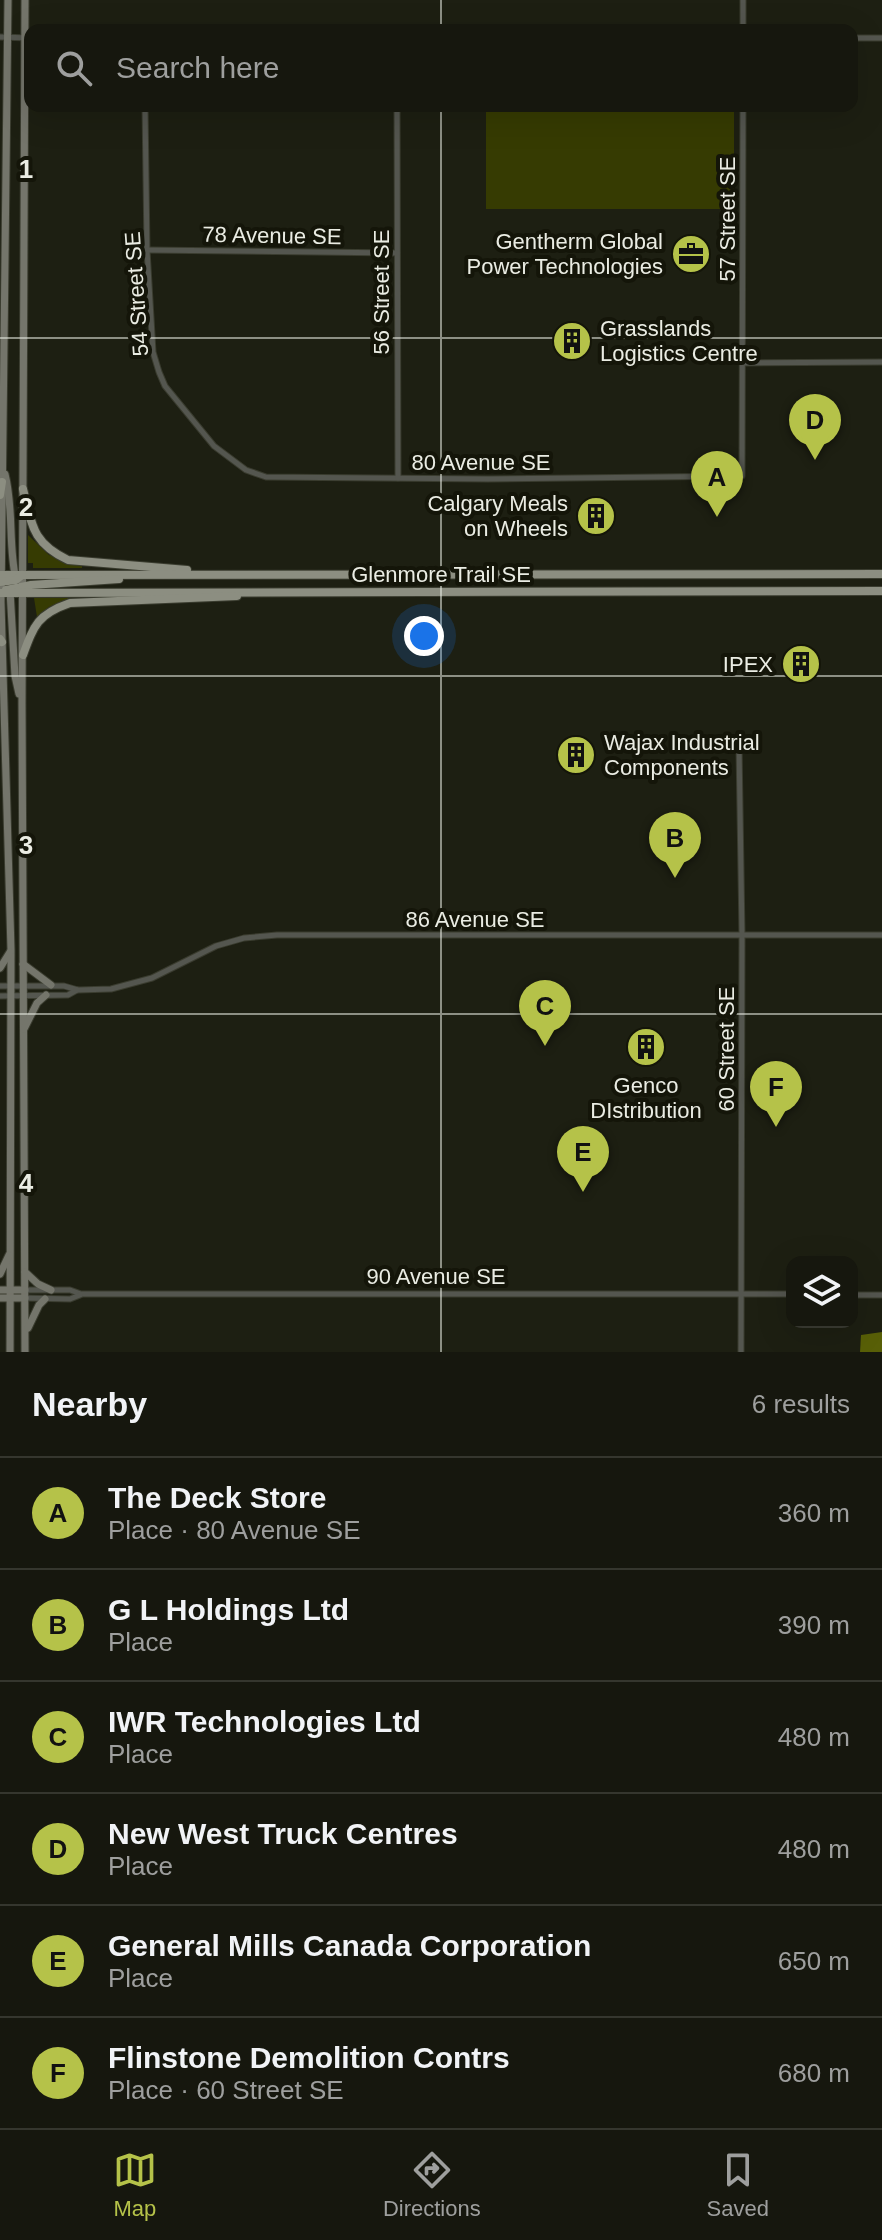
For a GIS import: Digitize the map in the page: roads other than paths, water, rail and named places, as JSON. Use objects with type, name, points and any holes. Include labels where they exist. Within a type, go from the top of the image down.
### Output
[{"type":"main road","points":[[25,0],[27,24]]},
{"type":"main road","points":[[0,22],[8,2]]},
{"type":"main road","points":[[8,2],[4,38],[2,482],[15,676],[22,704]]},
{"type":"main road","points":[[10,1352],[11,950],[1,641],[23,489],[27,112]]},
{"type":"main road","points":[[2,464],[10,492],[10,584],[23,655],[25,1352]]},
{"type":"main road","points":[[0,495],[2,482]]},
{"type":"main road","points":[[23,489],[36,537],[51,552],[68,560],[207,575]]},
{"type":"main road","name":"Glenmore Trail SE","points":[[10,584],[129,575],[882,574]]},
{"type":"main road","name":"Glenmore Trail SE","points":[[10,584],[250,592],[882,591]]},
{"type":"main road","points":[[23,655],[38,620],[47,612],[70,603],[234,598],[250,592]]},
{"type":"main road","points":[[0,968],[11,950]]},
{"type":"main road","points":[[23,964],[51,985]]},
{"type":"main road","points":[[23,1031],[34,1007],[46,995]]},
{"type":"main road","points":[[1,1010],[10,1018]]},
{"type":"main road","points":[[0,1274],[11,1249]]},
{"type":"main road","points":[[25,1272],[38,1284],[51,1290]]},
{"type":"main road","name":"90 Avenue SE","points":[[0,1290],[9,1294]]},
{"type":"main road","name":"90 Avenue SE","points":[[0,1298],[9,1294],[25,1294]]},
{"type":"main road","points":[[26,1333],[45,1299]]},
{"type":"main road","points":[[0,1313],[9,1325]]},
{"type":"street","points":[[743,0],[743,24]]},
{"type":"street","points":[[858,38],[882,38]]},
{"type":"street","name":"54 Street SE","points":[[145,112],[147,250],[153,352],[165,386],[225,456]]},
{"type":"street","name":"56 Street SE","points":[[397,112],[398,478]]},
{"type":"street","name":"57 Street SE","points":[[742,476],[743,112]]},
{"type":"street","name":"78 Avenue SE","points":[[147,250],[397,253]]},
{"type":"street","points":[[742,363],[882,362]]},
{"type":"street","name":"80 Avenue SE","points":[[225,456],[246,470],[266,477],[742,476]]},
{"type":"street","name":"60 Street SE","points":[[739,746],[741,1352]]},
{"type":"street","name":"86 Avenue SE","points":[[0,996],[68,995],[78,990],[131,985],[216,946],[244,938],[277,935],[882,935]]},
{"type":"street","name":"86 Avenue SE","points":[[0,986],[51,985],[78,990]]},
{"type":"street","name":"90 Avenue SE","points":[[25,1294],[70,1290],[81,1294],[786,1294]]},
{"type":"street","name":"90 Avenue SE","points":[[25,1294],[45,1299],[70,1299],[81,1294]]},
{"type":"street","points":[[858,1295],[882,1295]]},
{"type":"place","name":"Gentherm Global Power Technologies","points":[[691,254]]},
{"type":"place","name":"Grasslands Logistics Centre","points":[[572,341]]},
{"type":"place","name":"New West Truck Centres","points":[[815,460]]},
{"type":"place","name":"Calgary Meals on Wheels","points":[[596,516]]},
{"type":"place","name":"The Deck Store","points":[[717,517]]},
{"type":"place","name":"IPEX","points":[[801,664]]},
{"type":"place","name":"Wajax Industrial Components","points":[[576,755]]},
{"type":"place","name":"G L Holdings Ltd","points":[[675,878]]},
{"type":"place","name":"IWR Technologies Ltd","points":[[545,1046]]},
{"type":"place","name":"Genco DIstribution","points":[[646,1047]]},
{"type":"place","name":"Flinstone Demolition Contrs","points":[[776,1127]]},
{"type":"place","name":"General Mills Canada Corporation","points":[[583,1192]]}]
